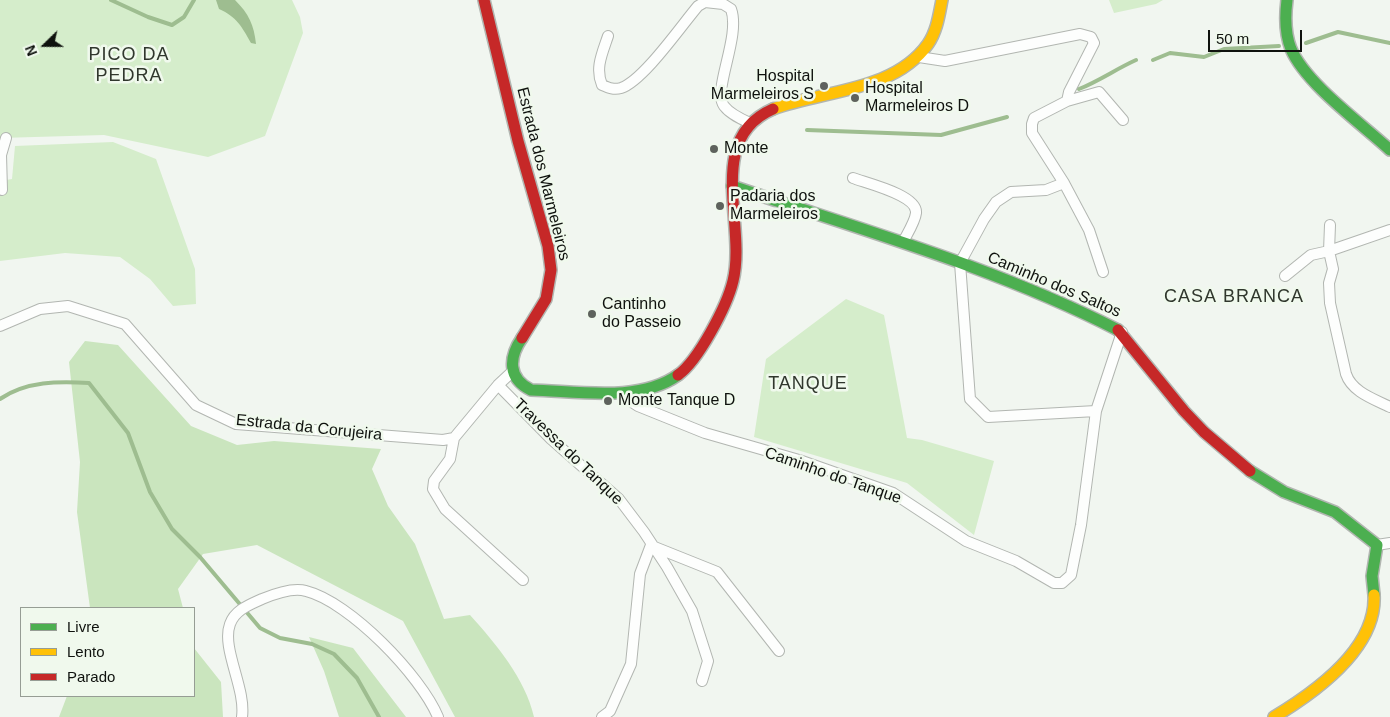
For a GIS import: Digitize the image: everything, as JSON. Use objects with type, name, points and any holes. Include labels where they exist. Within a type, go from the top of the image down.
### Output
[{"type":"main road","name":"Estrada dos Marmeleiros","points":[[484,0],[511,115],[548,254],[551,280],[545,303],[515,348],[512,359],[512,371]]},
{"type":"main road","points":[[512,371],[517,381],[524,388],[531,390],[633,393],[668,382],[685,370],[712,329],[733,282],[735,262],[732,186],[734,156],[750,123],[780,106],[880,78],[902,69],[919,57],[932,37],[942,12],[942,0]]},
{"type":"main road","points":[[1287,0],[1286,32],[1294,55],[1337,101],[1390,150]]},
{"type":"main road","name":"Caminho dos Saltos","points":[[732,186],[960,262],[1085,313],[1122,332],[1184,410],[1204,432],[1238,462],[1259,478],[1284,492],[1335,512],[1377,545]]},
{"type":"main road","points":[[1274,717],[1294,705],[1333,676],[1360,641],[1368,626],[1374,601],[1372,577],[1377,545]]},
{"type":"street","points":[[608,36],[598,66],[600,88],[611,89],[627,86],[639,78],[698,6],[706,2],[723,4],[731,9],[734,25],[720,92],[721,98],[728,110],[750,123]]},
{"type":"street","points":[[919,57],[944,61],[1080,34],[1090,36],[1094,43],[1069,92],[1067,102]]},
{"type":"street","points":[[1103,272],[1089,230],[1064,183],[1032,133],[1032,124],[1034,118],[1067,102],[1099,92],[1124,120]]},
{"type":"street","points":[[2,190],[1,156],[6,138]]},
{"type":"street","points":[[853,178],[908,199],[915,206],[916,213],[903,242]]},
{"type":"street","points":[[1064,183],[1046,190],[1011,192],[996,202],[984,219],[960,262],[970,399],[988,417],[1096,411],[1122,332]]},
{"type":"street","points":[[1330,225],[1329,251],[1334,269],[1329,283],[1333,322],[1348,381],[1356,389],[1390,407]]},
{"type":"street","points":[[1286,276],[1311,254],[1329,251],[1390,230]]},
{"type":"street","name":"Estrada da Corujeira","points":[[0,326],[40,308],[68,306],[125,324],[196,405],[236,424],[443,440],[454,438]]},
{"type":"street","points":[[512,371],[454,438],[450,459],[434,481],[433,489],[436,498],[445,509],[523,580]]},
{"type":"street","name":"Travessa do Tanque","points":[[498,385],[551,439],[619,499],[667,567],[692,611],[708,661],[702,681]]},
{"type":"street","name":"Caminho do Tanque","points":[[618,392],[638,406],[705,433],[799,460],[893,494],[966,541],[1016,561],[1054,583],[1062,583],[1068,580],[1081,525],[1096,411]]},
{"type":"street","points":[[1377,545],[1390,543]]},
{"type":"street","points":[[602,717],[610,710],[631,664],[640,574],[651,545],[717,572],[779,651]]},
{"type":"street","points":[[242,717],[242,697],[228,639],[230,623],[242,608],[276,593],[304,590],[337,606],[379,640],[406,667],[432,704],[438,717]]},
{"type":"shaded area","points":[[0,0],[292,0],[300,17],[303,33],[265,136],[208,157],[104,135],[0,138]]},
{"type":"shaded area","points":[[216,0],[235,0],[240,5],[250,20],[256,44],[251,43],[235,19],[219,9]]},
{"type":"shaded area","points":[[1109,0],[1163,0],[1156,4],[1114,13]]},
{"type":"shaded area","points":[[113,142],[156,159],[195,269],[196,304],[173,306],[150,279],[120,257],[65,253],[0,261],[0,181],[12,179],[15,146]]},
{"type":"shaded area","points":[[846,299],[884,315],[907,438],[922,440],[994,461],[974,535],[907,483],[754,437],[766,359]]},
{"type":"shaded area","points":[[85,341],[118,345],[191,426],[237,445],[274,441],[381,449],[372,469],[388,506],[415,544],[444,619],[470,615],[490,638],[517,675],[530,703],[534,717],[455,717],[403,621],[257,545],[203,554],[178,589],[183,607],[90,607],[77,512],[80,462],[69,362]]},
{"type":"shaded area","points":[[309,637],[353,648],[406,717],[339,717],[324,671]]},
{"type":"shaded area","points":[[195,649],[221,682],[223,717],[59,717],[67,697],[195,697]]},
{"type":"waterway","points":[[111,0],[148,17],[172,25],[184,17],[194,0]]},
{"type":"waterway","points":[[1306,43],[1338,32],[1390,43]]},
{"type":"waterway","points":[[1153,60],[1170,53],[1204,57],[1224,49],[1279,46]]},
{"type":"waterway","points":[[1079,89],[1136,60]]},
{"type":"waterway","points":[[807,130],[941,135],[1007,117]]},
{"type":"waterway","points":[[0,399],[21,389],[43,384],[55,382],[89,383],[128,433],[150,492],[172,529],[200,557],[260,628],[280,638],[312,644],[334,654],[357,678],[379,717]]},
{"type":"traffic: fast","points":[[1287,0],[1286,19],[1288,37],[1291,49],[1298,62],[1336,103],[1390,150]]},
{"type":"traffic: fast","points":[[732,186],[977,269],[1072,308],[1118,330]]},
{"type":"traffic: fast","points":[[522,338],[513,360],[514,373],[523,385],[531,390],[587,393],[626,392],[662,384],[678,375]]},
{"type":"traffic: fast","points":[[1250,471],[1284,492],[1335,512],[1377,545],[1372,576],[1374,595]]},
{"type":"traffic: slow","points":[[773,109],[877,81],[896,72],[914,60],[928,44],[936,28],[942,0]]},
{"type":"traffic: slow","points":[[1274,717],[1324,682],[1354,651],[1365,633],[1372,615],[1374,595]]},
{"type":"traffic: jam","points":[[484,0],[518,141],[548,246],[551,270],[546,299],[522,338]]},
{"type":"traffic: jam","points":[[678,375],[703,346],[730,292],[736,259],[732,185],[734,162],[740,141],[752,123],[773,109]]},
{"type":"traffic: jam","points":[[1118,330],[1184,411],[1204,432],[1250,471]]},
{"type":"place","name":"Hospital Marmeleiros S","points":[[824,86]]},
{"type":"place","name":"Hospital Marmeleiros D","points":[[855,98]]},
{"type":"place","name":"Monte","points":[[714,149]]},
{"type":"place","name":"Padaria dos Marmeleiros","points":[[720,206]]},
{"type":"place","name":"Cantinho do Passeio","points":[[592,314]]},
{"type":"place","name":"Monte Tanque D","points":[[608,401]]},
{"type":"district","name":"PICO DA PEDRA","points":[[129,65]]},
{"type":"district","name":"CASA BRANCA","points":[[1234,297]]},
{"type":"district","name":"TANQUE","points":[[808,384]]}]
